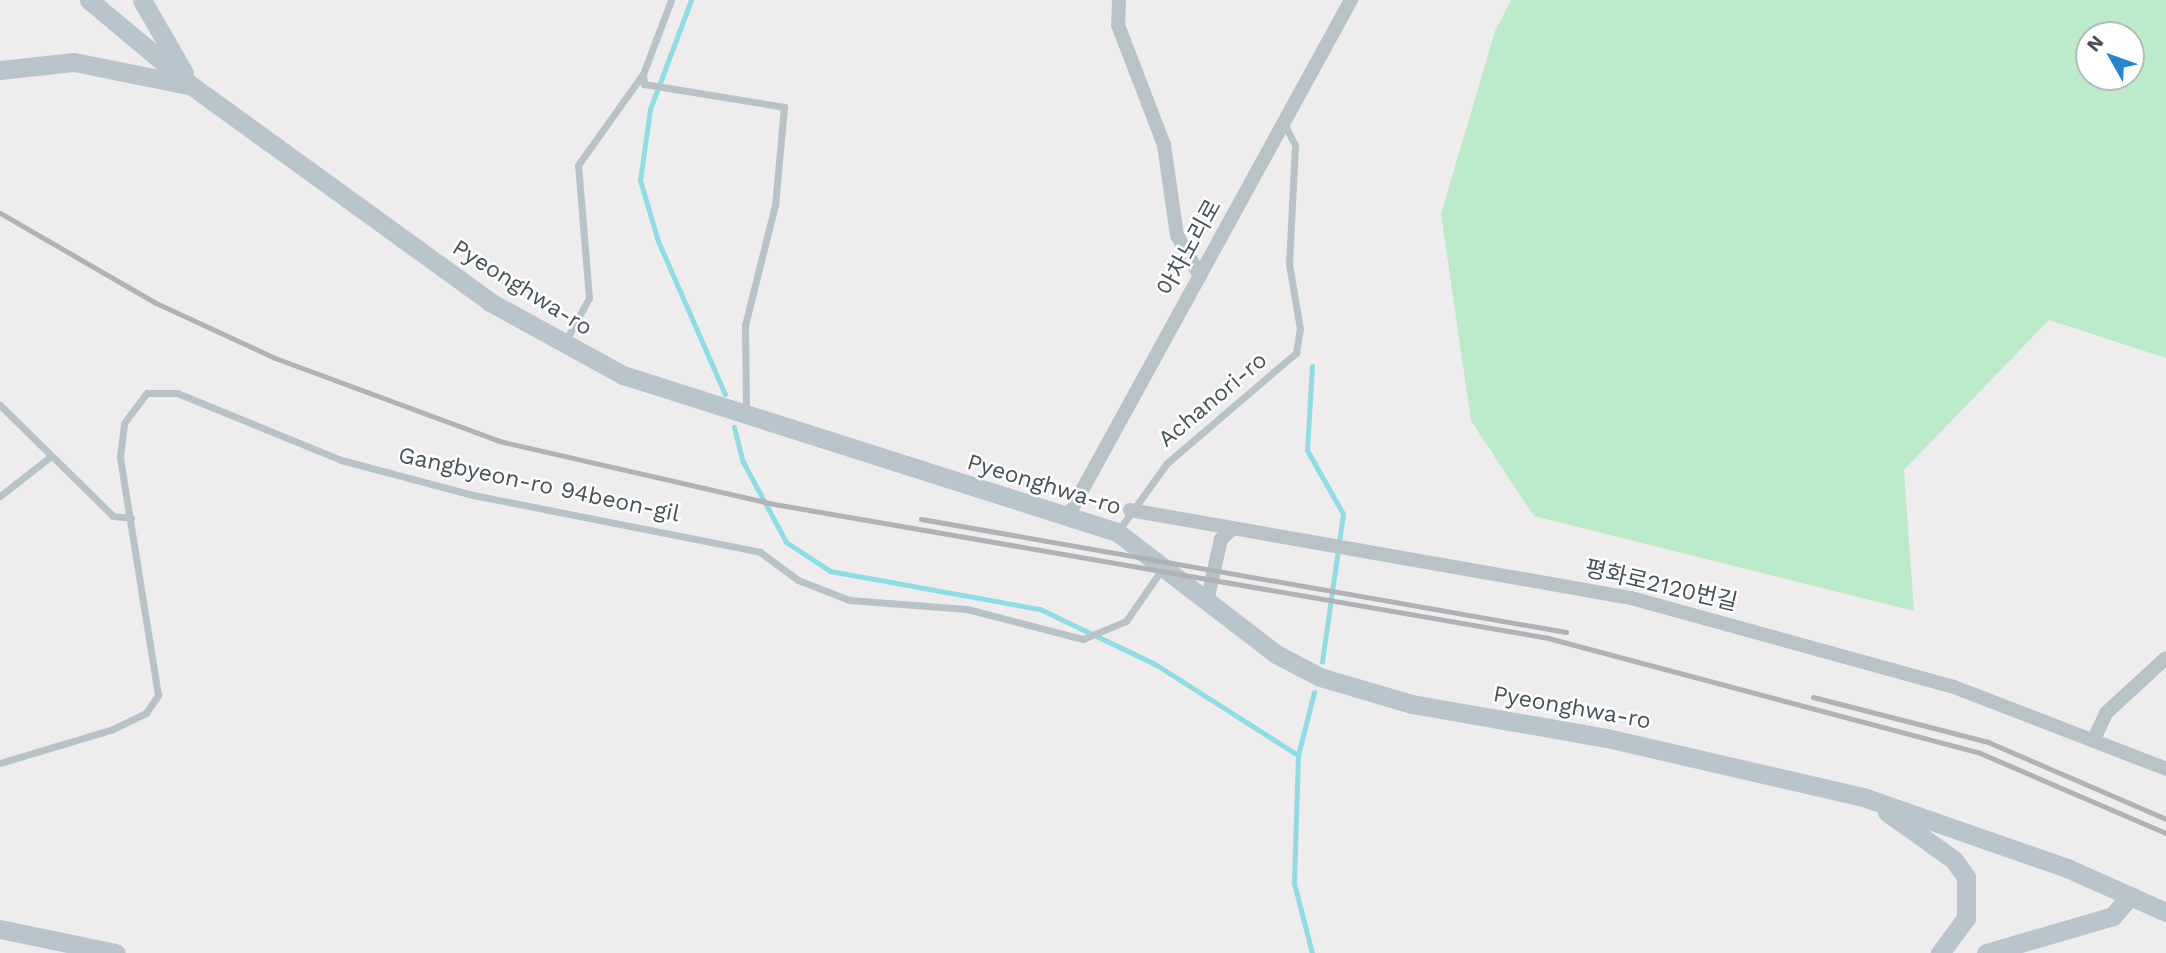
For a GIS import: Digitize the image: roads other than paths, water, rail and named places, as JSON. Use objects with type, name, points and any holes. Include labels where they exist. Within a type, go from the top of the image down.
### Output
[{"type":"main road","name":"Pyeonghwa-ro","points":[[89,0],[192,86],[490,302],[563,345],[623,375],[1117,532],[1166,563],[1299,669],[1378,696],[1693,755],[1866,798],[1983,836],[2166,912]]},
{"type":"main road","points":[[142,0],[192,86]]},
{"type":"main road","points":[[0,70],[74,62],[192,86]]},
{"type":"main road","points":[[1866,798],[1954,860],[1966,877],[1966,918],[1940,953]]},
{"type":"main road","points":[[1986,953],[2113,916],[2130,896]]},
{"type":"main road","points":[[0,929],[116,953]]},
{"type":"street","points":[[1119,0],[1118,25],[1164,145],[1177,235],[1200,276]]},
{"type":"street","name":"아차노리로","points":[[1068,516],[1351,0]]},
{"type":"street","name":"평화로2120번길","points":[[1130,510],[1631,598],[1954,687],[2095,737],[2166,769]]},
{"type":"street","points":[[1208,597],[1222,539],[1232,529]]},
{"type":"street","points":[[2095,737],[2106,713],[2166,658]]},
{"type":"lane","points":[[563,345],[589,298],[578,164],[643,74],[671,0]]},
{"type":"lane","points":[[643,74],[644,84],[681,94],[780,101],[784,107],[775,205],[745,325],[746,416]]},
{"type":"lane","name":"Achanori-ro","points":[[1117,532],[1130,510],[1167,463],[1296,353],[1300,330],[1289,264],[1295,145],[1284,123]]},
{"type":"lane","name":"Gangbyeon-ro 94beon-gil","points":[[0,763],[113,729],[146,713],[158,695],[120,457],[124,423],[147,393],[177,393],[341,460],[473,495],[760,552],[798,580],[849,600],[967,609],[1083,639],[1126,621],[1166,563]]},
{"type":"lane","points":[[0,405],[113,516],[131,518]]},
{"type":"lane","points":[[0,496],[51,456]]},
{"type":"waterway","points":[[691,0],[650,109],[640,180],[658,241],[725,394]]},
{"type":"waterway","points":[[1312,366],[1307,450],[1343,514],[1322,662]]},
{"type":"waterway","points":[[734,427],[743,462],[786,542],[830,571],[1040,609],[1155,664],[1298,755],[1294,883],[1312,953]]},
{"type":"waterway","points":[[1298,755],[1314,692]]},
{"type":"railway","points":[[0,213],[156,303],[275,358],[499,441],[774,504],[1548,638],[1980,753],[2166,833]]},
{"type":"railway","points":[[921,519],[1566,632]]},
{"type":"railway","points":[[1813,697],[1988,742],[2166,819]]}]
